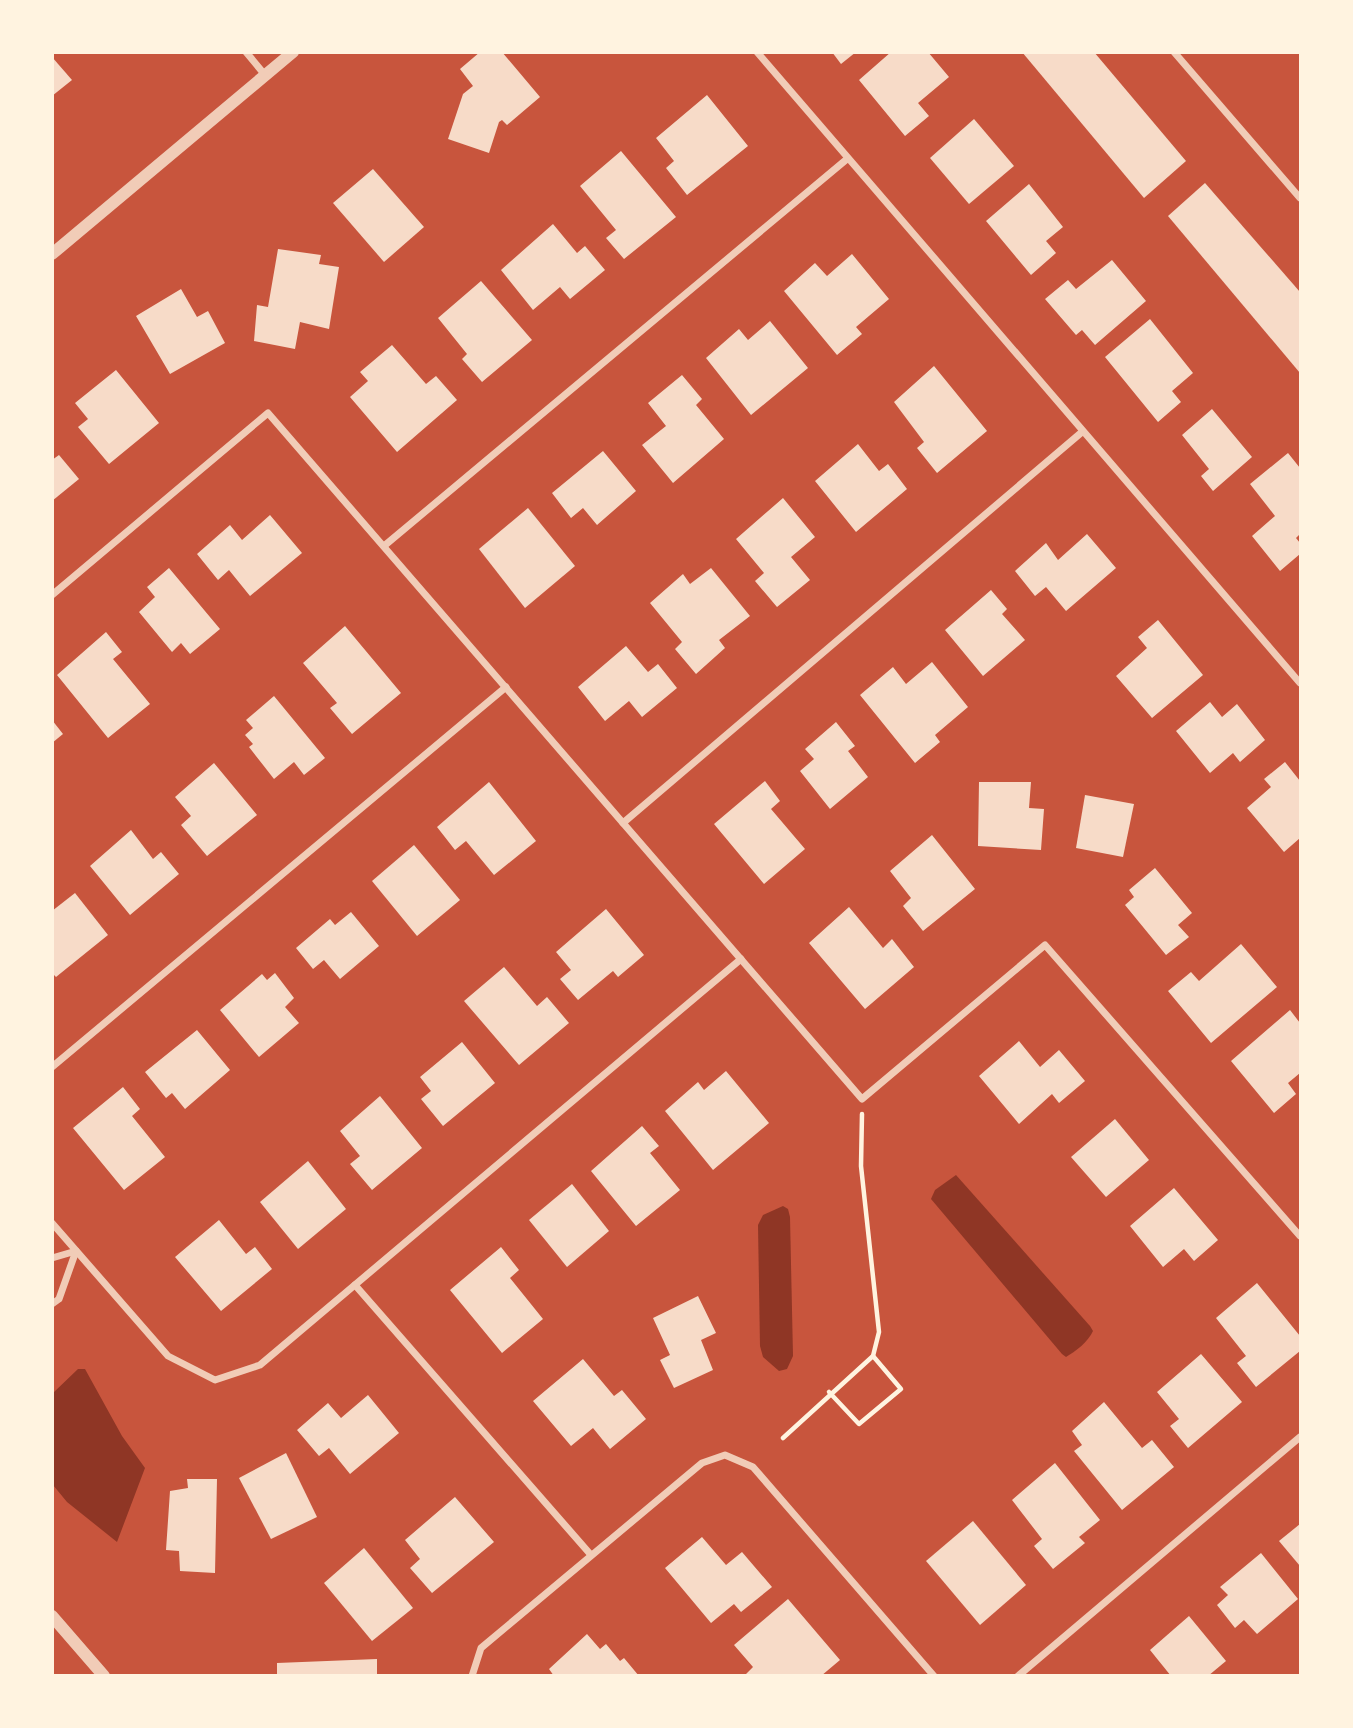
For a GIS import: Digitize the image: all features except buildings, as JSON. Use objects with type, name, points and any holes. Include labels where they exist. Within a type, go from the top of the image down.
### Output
[{"type":"street","points":[[246,52],[265,75]]},
{"type":"street","points":[[52,254],[293,52]]},
{"type":"street","points":[[757,52],[1300,682]]},
{"type":"street","points":[[1174,52],[1300,198]]},
{"type":"street","points":[[384,547],[847,159]]},
{"type":"street","points":[[52,595],[268,413],[862,1099],[1045,945],[1300,1236]]},
{"type":"street","points":[[624,823],[1082,432]]},
{"type":"street","points":[[52,1067],[506,687]]},
{"type":"street","points":[[52,1223],[167,1356],[215,1380],[260,1365],[741,959]]},
{"type":"street","points":[[52,1258],[76,1251]]},
{"type":"street","points":[[52,1304],[59,1299],[76,1251]]},
{"type":"street","points":[[355,1285],[591,1555]]},
{"type":"street","points":[[1018,1675],[1300,1437]]},
{"type":"street","points":[[472,1675],[481,1648],[702,1463],[725,1455],[753,1467],[934,1675]]},
{"type":"street","points":[[52,1616],[104,1675]]},
{"type":"path","points":[[783,1437],[829,1392],[873,1356],[879,1332],[861,1166],[862,1099]]},
{"type":"path","points":[[829,1392],[859,1424],[869,1416],[901,1389],[873,1356]]},
{"type":"shaded area","points":[[956,1175],[1090,1326],[1093,1331],[1088,1339],[1066,1357],[931,1199],[935,1190]]},
{"type":"shaded area","points":[[783,1206],[788,1209],[790,1217],[793,1356],[787,1369],[779,1371],[763,1357],[760,1346],[758,1225],[763,1215]]},
{"type":"shaded area","points":[[78,1369],[85,1369],[122,1436],[145,1468],[117,1542],[67,1502],[53,1485],[53,1393]]}]
